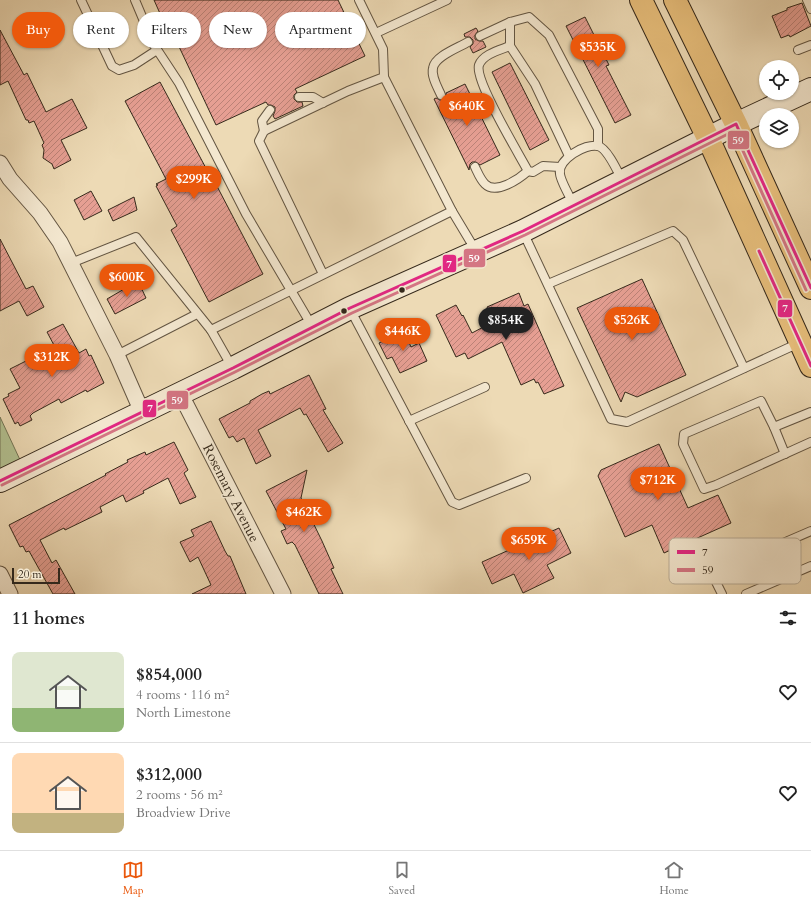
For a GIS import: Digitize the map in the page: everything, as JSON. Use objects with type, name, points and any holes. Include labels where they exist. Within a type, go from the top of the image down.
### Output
[{"type":"highway","points":[[641,0],[708,138],[811,366]]},
{"type":"highway","points":[[675,0],[736,124],[811,288]]},
{"type":"street","points":[[0,481],[232,368],[350,308],[523,231],[736,124],[811,89]]},
{"type":"street","points":[[0,163],[10,179],[40,213],[60,242],[117,355],[142,412]]},
{"type":"street","name":"Rosemary Avenue","points":[[180,393],[283,594]]},
{"type":"street","points":[[0,574],[10,594]]},
{"type":"lane","points":[[82,0],[112,66],[119,70],[134,65],[157,50]]},
{"type":"lane","points":[[136,0],[154,45],[180,83],[246,214],[313,327]]},
{"type":"lane","points":[[359,0],[383,48],[384,77],[452,211],[476,251]]},
{"type":"lane","points":[[376,33],[447,0]]},
{"type":"lane","points":[[807,0],[811,9]]},
{"type":"lane","points":[[480,36],[510,22],[529,16],[549,35],[598,129],[598,146]]},
{"type":"lane","points":[[510,22],[510,46],[535,84],[569,156]]},
{"type":"lane","points":[[441,96],[433,75],[432,67],[439,57],[468,42]]},
{"type":"lane","points":[[798,50],[811,45]]},
{"type":"lane","points":[[510,46],[498,50],[483,58],[479,66],[479,74],[493,106],[528,171]]},
{"type":"lane","points":[[264,131],[323,102],[384,77]]},
{"type":"lane","points":[[299,97],[313,97],[323,102]]},
{"type":"lane","points":[[270,110],[262,121],[264,131],[259,142],[323,274]]},
{"type":"lane","points":[[574,205],[560,174],[560,167],[569,156],[587,146],[598,146],[605,150],[623,181]]},
{"type":"lane","points":[[475,167],[486,186],[497,188],[516,181],[528,171],[534,172],[543,166],[560,167]]},
{"type":"lane","points":[[211,330],[452,211]]},
{"type":"lane","points":[[523,231],[611,419],[627,422],[801,342]]},
{"type":"lane","points":[[548,284],[673,231],[683,240],[744,368]]},
{"type":"lane","points":[[71,264],[136,237],[211,330],[232,368]]},
{"type":"lane","points":[[350,308],[452,502],[459,505],[526,478]]},
{"type":"lane","points":[[117,355],[198,314]]},
{"type":"lane","points":[[409,420],[485,387]]},
{"type":"lane","points":[[786,454],[761,401],[684,434],[683,444],[704,489],[716,485],[786,454],[811,442]]},
{"type":"lane","points":[[774,427],[811,412]]},
{"type":"lane","points":[[795,538],[811,531]]},
{"type":"lane","points":[[801,570],[811,566]]},
{"type":"lane","points":[[717,584],[722,594]]},
{"type":"lane","points":[[746,594],[769,584]]},
{"type":"green space","points":[[0,417],[21,462],[0,471]]},
{"type":"building","points":[[154,0],[338,0],[344,12],[275,12],[275,48],[361,48],[365,56],[295,89],[297,92],[294,95],[294,99],[297,102],[302,102],[303,106],[275,119],[273,116],[275,107],[268,105],[266,102],[216,125],[180,48],[201,48],[201,12],[159,12]]},
{"type":"building","points":[[802,3],[811,26],[790,37],[789,35],[781,38],[772,16],[787,10],[787,8]]},
{"type":"building","points":[[585,17],[609,65],[606,66],[631,115],[615,123],[566,26]]},
{"type":"building","points":[[476,28],[478,31],[475,35],[475,39],[483,41],[486,47],[473,53],[470,47],[473,44],[473,40],[470,37],[465,37],[464,34]]},
{"type":"building","points":[[0,30],[24,75],[27,73],[46,112],[72,99],[87,128],[61,140],[71,160],[54,169],[52,164],[43,158],[44,150],[42,145],[44,143],[34,121],[29,123],[28,120],[26,120],[8,81],[0,85]]},
{"type":"building","points":[[510,63],[549,140],[530,150],[492,72]]},
{"type":"building","points":[[160,82],[263,274],[209,302],[171,230],[177,226],[156,186],[158,185],[156,184],[166,179],[125,101]]},
{"type":"building","points":[[465,84],[500,155],[480,165],[476,162],[472,162],[469,170],[434,99],[444,100],[446,93]]},
{"type":"building","points":[[91,191],[102,211],[84,220],[74,200]]},
{"type":"building","points":[[134,197],[137,210],[113,221],[108,210]]},
{"type":"building","points":[[0,239],[26,289],[33,286],[44,307],[27,316],[19,301],[0,311]]},
{"type":"building","points":[[642,279],[686,375],[637,397],[625,392],[621,402],[577,308]]},
{"type":"building","points":[[138,281],[146,298],[115,314],[107,299]]},
{"type":"building","points":[[519,293],[524,306],[528,304],[564,386],[544,394],[538,382],[536,383],[534,379],[521,385],[502,342],[468,359],[465,353],[456,357],[436,315],[456,305],[472,333],[493,322],[487,307]]},
{"type":"building","points":[[63,324],[79,353],[86,349],[89,356],[91,355],[104,383],[87,392],[86,390],[61,403],[59,399],[33,413],[30,416],[32,420],[20,426],[18,422],[15,424],[3,399],[9,396],[8,394],[20,388],[10,369],[56,349],[47,332]]},
{"type":"building","points":[[404,331],[411,347],[419,343],[427,361],[400,373],[392,357],[387,359],[379,343]]},
{"type":"building","points":[[309,375],[326,409],[323,410],[343,443],[328,452],[306,414],[304,415],[300,408],[258,430],[271,456],[256,464],[244,438],[237,442],[233,436],[229,438],[219,419],[250,403],[250,401],[262,394],[269,391],[270,394]]},
{"type":"building","points":[[174,442],[188,470],[184,473],[196,497],[180,504],[168,478],[126,502],[123,495],[100,507],[102,512],[40,540],[52,563],[56,560],[75,594],[53,594],[29,551],[26,552],[23,546],[20,547],[9,525],[106,475],[105,474],[128,462],[127,460],[145,452],[146,455]]},
{"type":"building","points":[[659,444],[688,508],[718,495],[731,523],[698,538],[669,538],[669,551],[664,553],[652,525],[625,537],[598,476],[601,470]]},
{"type":"building","points":[[307,470],[301,498],[334,568],[331,569],[343,594],[319,594],[295,545],[292,542],[287,544],[281,531],[286,529],[266,491]]},
{"type":"building","points":[[211,521],[225,551],[228,556],[230,556],[246,594],[192,594],[211,585],[198,557],[190,562],[180,542],[194,536],[191,530]]},
{"type":"building","points":[[559,528],[571,553],[547,565],[554,578],[523,593],[514,574],[492,584],[482,562]]},
{"type":"transit line","name":"7","points":[[0,481],[233,368],[350,308],[523,231],[736,124],[811,288]]},
{"type":"transit line","name":"59","points":[[2,485],[235,372],[352,313],[525,235],[734,131],[806,290]]},
{"type":"transit line","name":"7","points":[[759,251],[811,366]]}]
